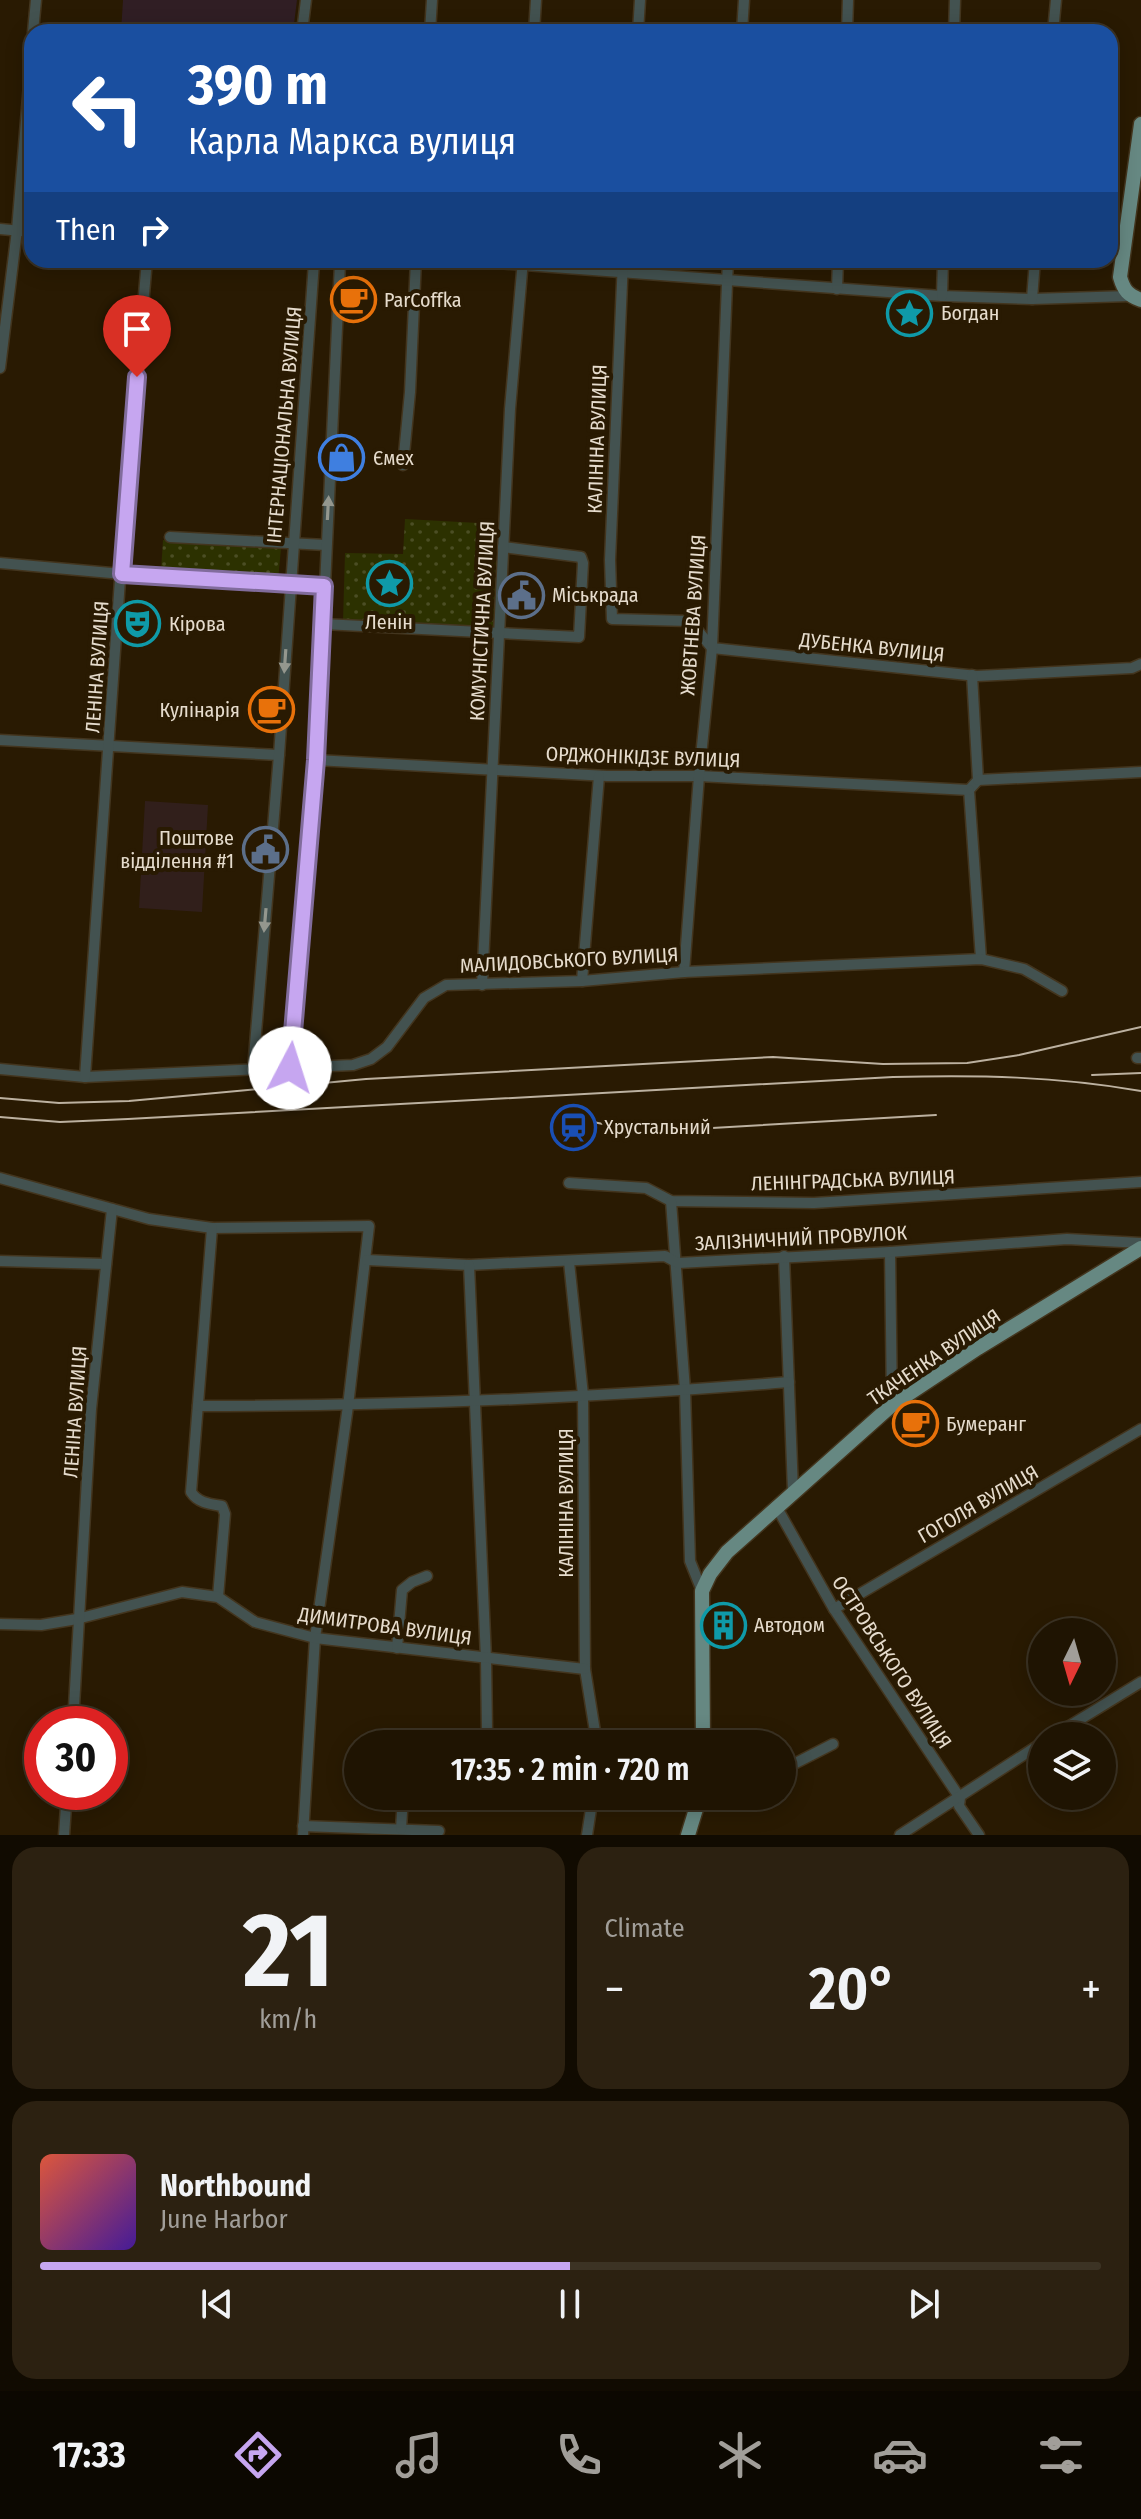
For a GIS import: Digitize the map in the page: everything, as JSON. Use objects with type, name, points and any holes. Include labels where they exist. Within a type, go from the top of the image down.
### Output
[{"type":"main road","points":[[1135,298],[1120,277],[1141,124]]},
{"type":"main road","name":"ТКАЧЕНКА ВУЛИЦЯ","points":[[702,1591],[710,1574],[727,1552],[892,1405],[1141,1245]]},
{"type":"main road","points":[[702,1591],[703,1730]]},
{"type":"main road","points":[[688,1835],[697,1810]]},
{"type":"street","points":[[34,24],[36,0]]},
{"type":"street","points":[[303,24],[306,0]]},
{"type":"street","points":[[430,24],[432,0]]},
{"type":"street","points":[[534,24],[536,0]]},
{"type":"street","points":[[638,24],[640,0]]},
{"type":"street","points":[[742,24],[744,0]]},
{"type":"street","points":[[847,24],[848,0]]},
{"type":"street","points":[[954,24],[955,0]]},
{"type":"street","points":[[1054,24],[1056,0]]},
{"type":"street","points":[[0,368],[24,145]]},
{"type":"street","points":[[0,229],[24,231]]},
{"type":"street","name":"ЛЕНІНА ВУЛИЦЯ","points":[[85,1077],[146,268]]},
{"type":"street","name":"ІНТЕРНАЦІОНАЛЬНА ВУЛИЦЯ","points":[[253,1069],[314,268]]},
{"type":"street","points":[[290,1068],[316,760],[340,268]]},
{"type":"street","points":[[403,465],[416,268]]},
{"type":"street","name":"КОМУНІСТИЧНА ВУЛИЦЯ","points":[[482,985],[498,635],[523,268]]},
{"type":"street","points":[[582,268],[942,296],[1135,298]]},
{"type":"street","name":"КАЛІНІНА ВУЛИЦЯ","points":[[622,268],[610,560],[612,619],[690,621],[712,648]]},
{"type":"street","name":"ЖОВТНЕВА ВУЛИЦЯ","points":[[684,972],[712,648],[728,268]]},
{"type":"street","points":[[837,289],[838,268]]},
{"type":"street","points":[[942,296],[943,268]]},
{"type":"street","points":[[1032,299],[1034,268]]},
{"type":"street","points":[[170,537],[326,545]]},
{"type":"street","points":[[323,624],[579,637],[583,563],[578,555],[503,547]]},
{"type":"street","points":[[0,563],[324,586]]},
{"type":"street","name":"ДУБЕНКА ВУЛИЦЯ","points":[[712,648],[972,675],[1132,668],[1141,664]]},
{"type":"street","points":[[972,675],[978,780]]},
{"type":"street","points":[[0,740],[279,755]]},
{"type":"street","name":"ОРДЖОНІКІДЗЕ ВУЛИЦЯ","points":[[316,760],[599,776],[699,776],[969,790]]},
{"type":"street","points":[[981,959],[969,790],[978,780],[1141,772]]},
{"type":"street","points":[[582,981],[599,776]]},
{"type":"street","name":"МАЛИДОВСЬКОГО ВУЛИЦЯ","points":[[0,1069],[85,1077],[353,1065],[371,1059],[387,1047],[424,998],[446,985],[582,981],[684,972],[981,959],[1024,969],[1062,991]]},
{"type":"street","points":[[0,1178],[149,1219],[212,1228],[369,1226],[348,1406],[315,1638],[303,1831],[439,1831]]},
{"type":"street","name":"ЛЕНІНГРАДСЬКА ВУЛИЦЯ","points":[[569,1183],[646,1188],[671,1201],[814,1203],[1141,1182]]},
{"type":"street","points":[[671,1201],[678,1263],[685,1390],[690,1561],[702,1591]]},
{"type":"street","name":"ЛЕНІНА ВУЛИЦЯ","points":[[74,1706],[91,1409],[112,1209]]},
{"type":"street","points":[[212,1228],[191,1492],[204,1503],[222,1506],[225,1514],[218,1597]]},
{"type":"street","name":"ЗАЛІЗНИЧНИЙ ПРОВУЛОК","points":[[367,1260],[469,1265],[665,1256],[678,1263],[1067,1239],[1141,1245]]},
{"type":"street","points":[[890,1252],[892,1405]]},
{"type":"street","points":[[784,1256],[793,1491]]},
{"type":"street","points":[[0,1261],[106,1264]]},
{"type":"street","name":"КАЛІНІНА ВУЛИЦЯ","points":[[569,1262],[583,1395],[585,1669],[595,1730]]},
{"type":"street","points":[[469,1265],[487,1730]]},
{"type":"street","points":[[198,1406],[475,1402],[789,1382]]},
{"type":"street","name":"ГОГОЛЯ ВУЛИЦЯ","points":[[834,1609],[1141,1429]]},
{"type":"street","name":"ОСТРОВСЬКОГО ВУЛИЦЯ","points":[[776,1506],[834,1609],[960,1798],[959,1806],[979,1835]]},
{"type":"street","points":[[397,1648],[402,1590],[427,1576]]},
{"type":"street","name":"ДИМИТРОВА ВУЛИЦЯ","points":[[0,1624],[41,1625],[77,1619],[182,1592],[218,1597],[255,1622],[315,1638],[585,1669]]},
{"type":"street","points":[[1076,1722],[1141,1682]]},
{"type":"street","points":[[796,1763],[833,1744]]},
{"type":"street","points":[[900,1835],[1028,1752]]},
{"type":"street","points":[[64,1835],[66,1810]]},
{"type":"street","points":[[401,1829],[402,1810]]},
{"type":"street","points":[[587,1835],[591,1810]]},
{"type":"shaded area","points":[[123,0],[297,0],[294,24],[122,24]]},
{"type":"shaded area","points":[[145,801],[208,805],[202,912],[139,908]]},
{"type":"green space","points":[[405,519],[497,524],[493,632],[343,622],[345,553],[403,554]]},
{"type":"green space","points":[[163,540],[281,548],[278,580],[161,571]]},
{"type":"railway","points":[[0,1098],[59,1103],[129,1101],[366,1079],[773,1057],[883,1064],[967,1063],[1019,1055],[1141,1027]]},
{"type":"railway","points":[[1092,1075],[1141,1073]]},
{"type":"railway","points":[[0,1117],[60,1122],[128,1119],[893,1077],[1017,1078],[1141,1091]]},
{"type":"railway","points":[[573,1118],[643,1132],[936,1115]]},
{"type":"place","name":"ParCoffka","points":[[353,300]]},
{"type":"place","name":"Богдан","points":[[910,313]]},
{"type":"place","name":"Ємех","points":[[342,458]]},
{"type":"place","name":"Ленін","points":[[389,583]]},
{"type":"place","name":"Міськрада","points":[[521,595]]},
{"type":"place","name":"Кірова","points":[[138,624]]},
{"type":"place","name":"Кулінарія","points":[[271,710]]},
{"type":"place","name":"Поштове відділення #1","points":[[265,850]]},
{"type":"place","name":"Хрустальний","points":[[573,1127]]},
{"type":"place","name":"Бумеранг","points":[[915,1424]]},
{"type":"place","name":"Автодом","points":[[723,1625]]},
{"type":"route","points":[[137,377],[122,574],[324,586],[316,760],[290,1068]]}]
